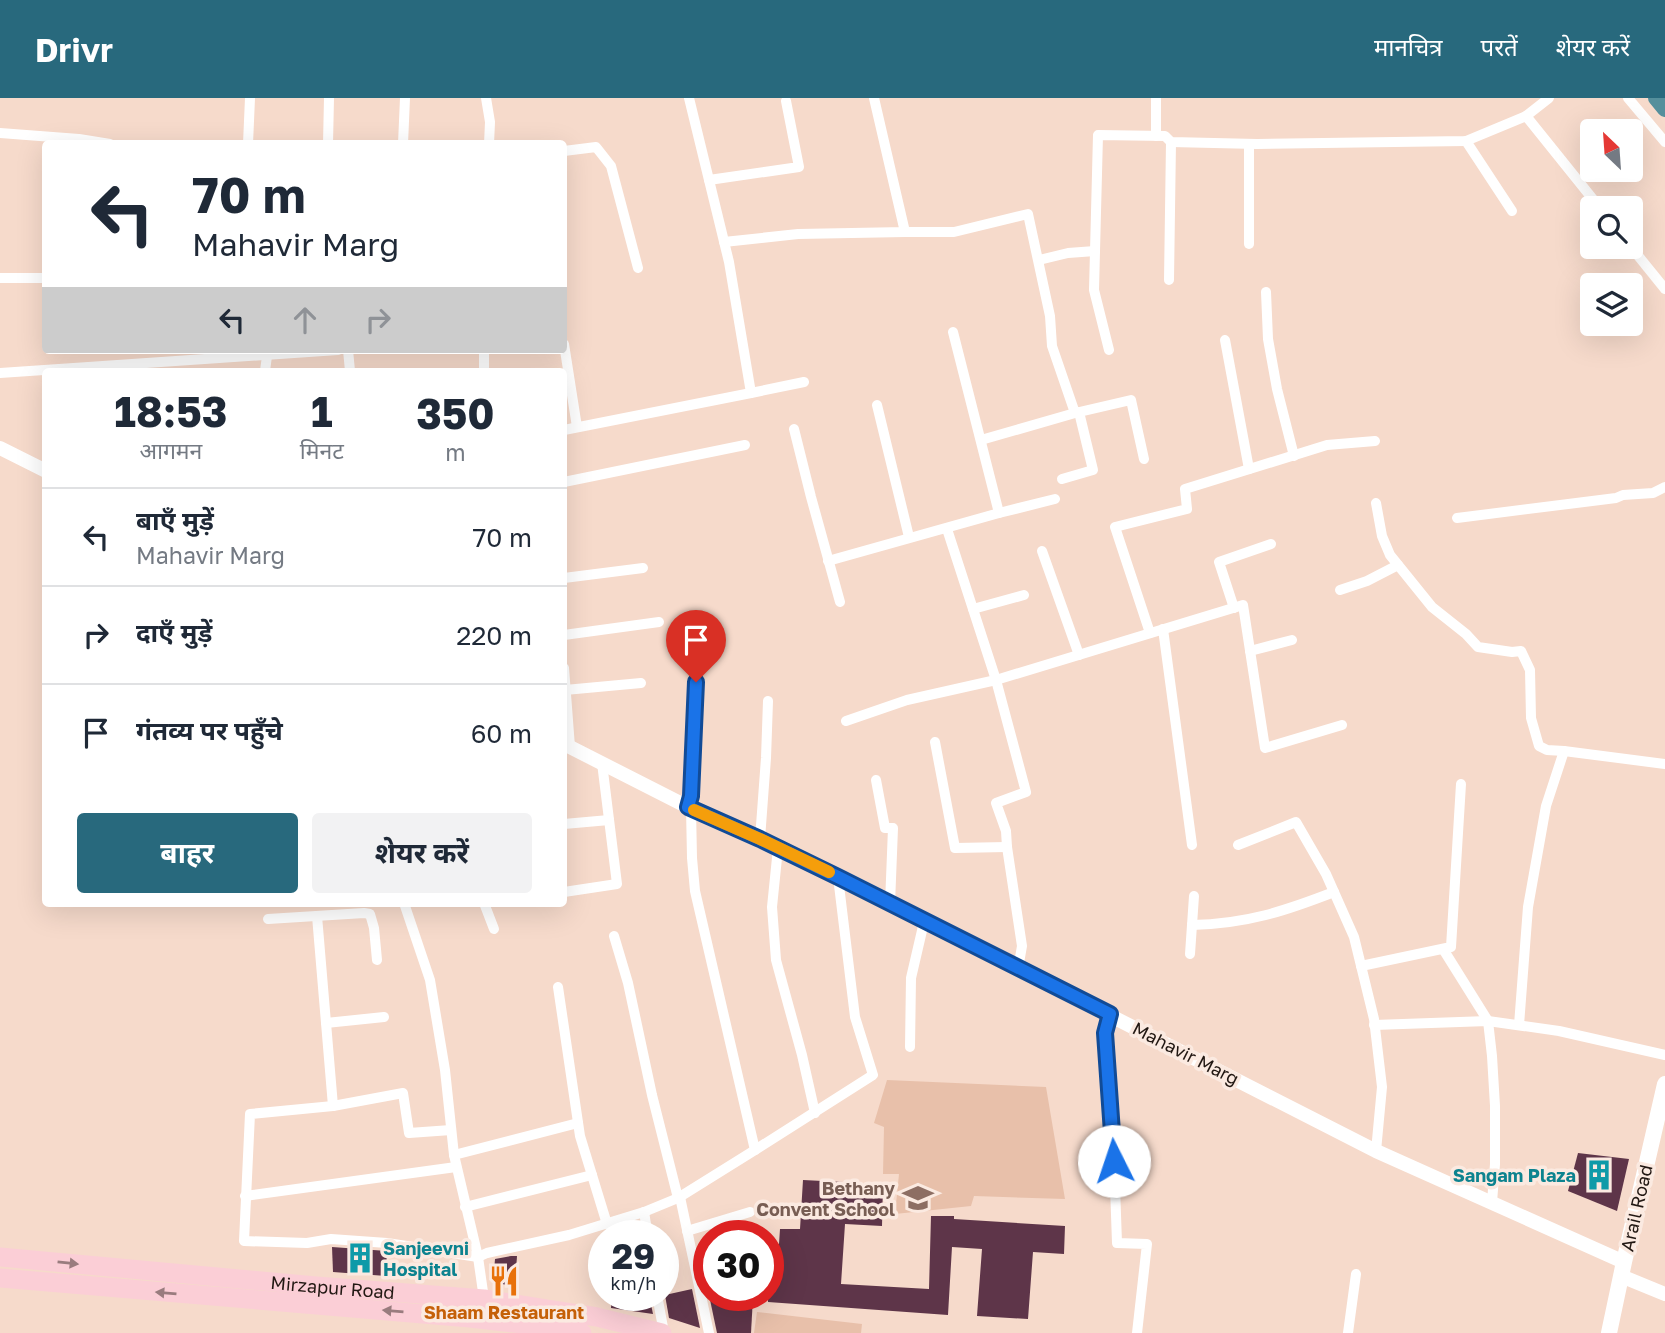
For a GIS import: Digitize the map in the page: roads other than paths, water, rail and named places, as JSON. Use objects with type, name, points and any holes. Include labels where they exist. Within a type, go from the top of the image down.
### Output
[{"type":"highway","name":"Mirzapur Road","points":[[0,1257],[484,1299],[597,1317],[663,1333]]},
{"type":"highway","name":"Mirzapur Road","points":[[0,1278],[470,1318],[582,1333]]},
{"type":"main road","name":"Arail Road","points":[[1609,1333],[1665,1084]]},
{"type":"street","points":[[248,140],[250,98]]},
{"type":"street","points":[[328,140],[329,98]]},
{"type":"street","points":[[403,140],[405,98]]},
{"type":"street","points":[[486,98],[489,140]]},
{"type":"street","points":[[689,98],[724,242],[751,393]]},
{"type":"street","points":[[874,98],[905,232]]},
{"type":"street","points":[[1156,98],[1156,136]]},
{"type":"street","points":[[1109,350],[1094,290],[1098,135],[1165,136],[1171,142],[1249,144],[1466,141],[1526,116],[1549,98]]},
{"type":"street","points":[[1628,98],[1665,142]]},
{"type":"street","points":[[709,180],[799,167],[786,101]]},
{"type":"street","points":[[1526,116],[1590,196]]},
{"type":"street","points":[[0,134],[85,140]]},
{"type":"street","points":[[1466,141],[1512,211]]},
{"type":"street","points":[[1168,280],[1171,142]]},
{"type":"street","points":[[1249,144],[1249,244]]},
{"type":"street","points":[[567,151],[596,147],[611,166],[638,268]]},
{"type":"street","points":[[724,242],[798,234],[954,232],[1028,215],[1050,316],[1052,346],[1077,413],[1093,470],[1062,479]]},
{"type":"street","points":[[1039,260],[1068,253],[1095,251]]},
{"type":"street","points":[[1641,259],[1665,289]]},
{"type":"street","points":[[0,278],[42,278]]},
{"type":"street","points":[[1266,292],[1270,352],[1294,456]]},
{"type":"street","points":[[953,332],[999,513]]},
{"type":"street","points":[[1225,340],[1249,469]]},
{"type":"street","points":[[66,368],[253,354]]},
{"type":"street","points":[[566,354],[577,428]]},
{"type":"street","points":[[0,373],[42,370]]},
{"type":"street","points":[[567,430],[804,382]]},
{"type":"street","points":[[981,440],[1131,400],[1144,458]]},
{"type":"street","points":[[877,405],[909,537]]},
{"type":"street","points":[[794,429],[840,602]]},
{"type":"street","points":[[1150,633],[1115,527],[1187,509],[1185,489],[1327,446],[1375,441]]},
{"type":"street","points":[[567,481],[745,445]]},
{"type":"street","points":[[0,447],[42,469]]},
{"type":"street","points":[[1457,518],[1653,493],[1665,488]]},
{"type":"street","points":[[828,561],[1055,499]]},
{"type":"street","points":[[1376,503],[1382,536],[1390,555],[1432,607],[1478,647],[1521,651],[1531,670],[1531,718],[1539,746],[1547,750],[1665,764]]},
{"type":"street","points":[[947,528],[996,680],[1026,792],[996,803],[1006,831],[1022,946],[1018,969]]},
{"type":"street","points":[[1234,608],[1219,562],[1271,544]]},
{"type":"street","points":[[1042,551],[1079,655]]},
{"type":"street","points":[[1340,590],[1367,581],[1398,565]]},
{"type":"street","points":[[567,578],[643,568]]},
{"type":"street","points":[[973,609],[1024,595]]},
{"type":"street","points":[[846,721],[907,700],[996,680],[1243,605],[1265,748],[1342,725]]},
{"type":"street","points":[[567,635],[659,622]]},
{"type":"street","points":[[1163,629],[1192,845]]},
{"type":"street","points":[[698,638],[690,808],[695,891],[755,1150]]},
{"type":"street","points":[[1250,651],[1292,640]]},
{"type":"street","points":[[567,690],[641,683]]},
{"type":"street","points":[[760,839],[768,701]]},
{"type":"street","points":[[935,743],[956,848],[1007,847]]},
{"type":"street","name":"Mahavir Marg","points":[[567,745],[690,808],[838,877],[1376,1151],[1492,1202],[1665,1294]]},
{"type":"street","points":[[1519,1025],[1528,907],[1546,806],[1564,751]]},
{"type":"street","points":[[567,892],[617,884],[602,763]]},
{"type":"street","points":[[876,780],[885,828],[893,828],[890,904]]},
{"type":"street","points":[[1361,967],[1451,947],[1461,784]]},
{"type":"street","points":[[567,824],[609,820]]},
{"type":"street","points":[[1238,845],[1296,822],[1326,874],[1354,937],[1374,1019],[1382,1087],[1376,1151]]},
{"type":"street","points":[[778,848],[772,907],[776,960],[815,1112]]},
{"type":"street","points":[[619,1220],[679,1197],[873,1075],[855,1017],[838,877]]},
{"type":"street","points":[[1192,925],[1220,925],[1256,919],[1334,892]]},
{"type":"street","points":[[1189,954],[1194,896]]},
{"type":"street","points":[[405,907],[430,980],[456,1167],[478,1257],[484,1299]]},
{"type":"street","points":[[486,907],[494,929]]},
{"type":"street","points":[[268,919],[370,914],[377,960]]},
{"type":"street","points":[[317,916],[333,1105]]},
{"type":"street","points":[[910,1047],[911,978],[925,922]]},
{"type":"street","points":[[614,936],[628,983],[709,1333]]},
{"type":"street","points":[[1443,948],[1488,1021],[1495,1106],[1492,1202]]},
{"type":"street","points":[[558,986],[580,1136],[606,1220]]},
{"type":"street","points":[[1110,1014],[1105,1033],[1117,1243],[1147,1244],[1137,1333]]},
{"type":"street","points":[[326,1023],[384,1017]]},
{"type":"street","points":[[1374,1026],[1488,1021],[1559,1031],[1665,1055]]},
{"type":"street","points":[[451,1130],[409,1133],[403,1093],[333,1105],[250,1114],[244,1241],[365,1241],[478,1257],[588,1230]]},
{"type":"street","points":[[454,1155],[578,1123]]},
{"type":"street","points":[[245,1196],[456,1167]]},
{"type":"street","points":[[465,1207],[592,1175]]},
{"type":"street","points":[[644,1212],[645,1220]]},
{"type":"street","points":[[687,1231],[750,1212]]},
{"type":"street","points":[[1348,1333],[1356,1274]]},
{"type":"street","points":[[660,1311],[663,1333]]},
{"type":"waterway","points":[[1656,98],[1665,109]]},
{"type":"place","name":"Sangam Plaza","points":[[1599,1175]]},
{"type":"place","name":"Bethany Convent School","points":[[918,1198]]},
{"type":"place","name":"Sanjeevni Hospital","points":[[360,1258]]},
{"type":"place","name":"Shaam Restaurant","points":[[504,1281]]}]
